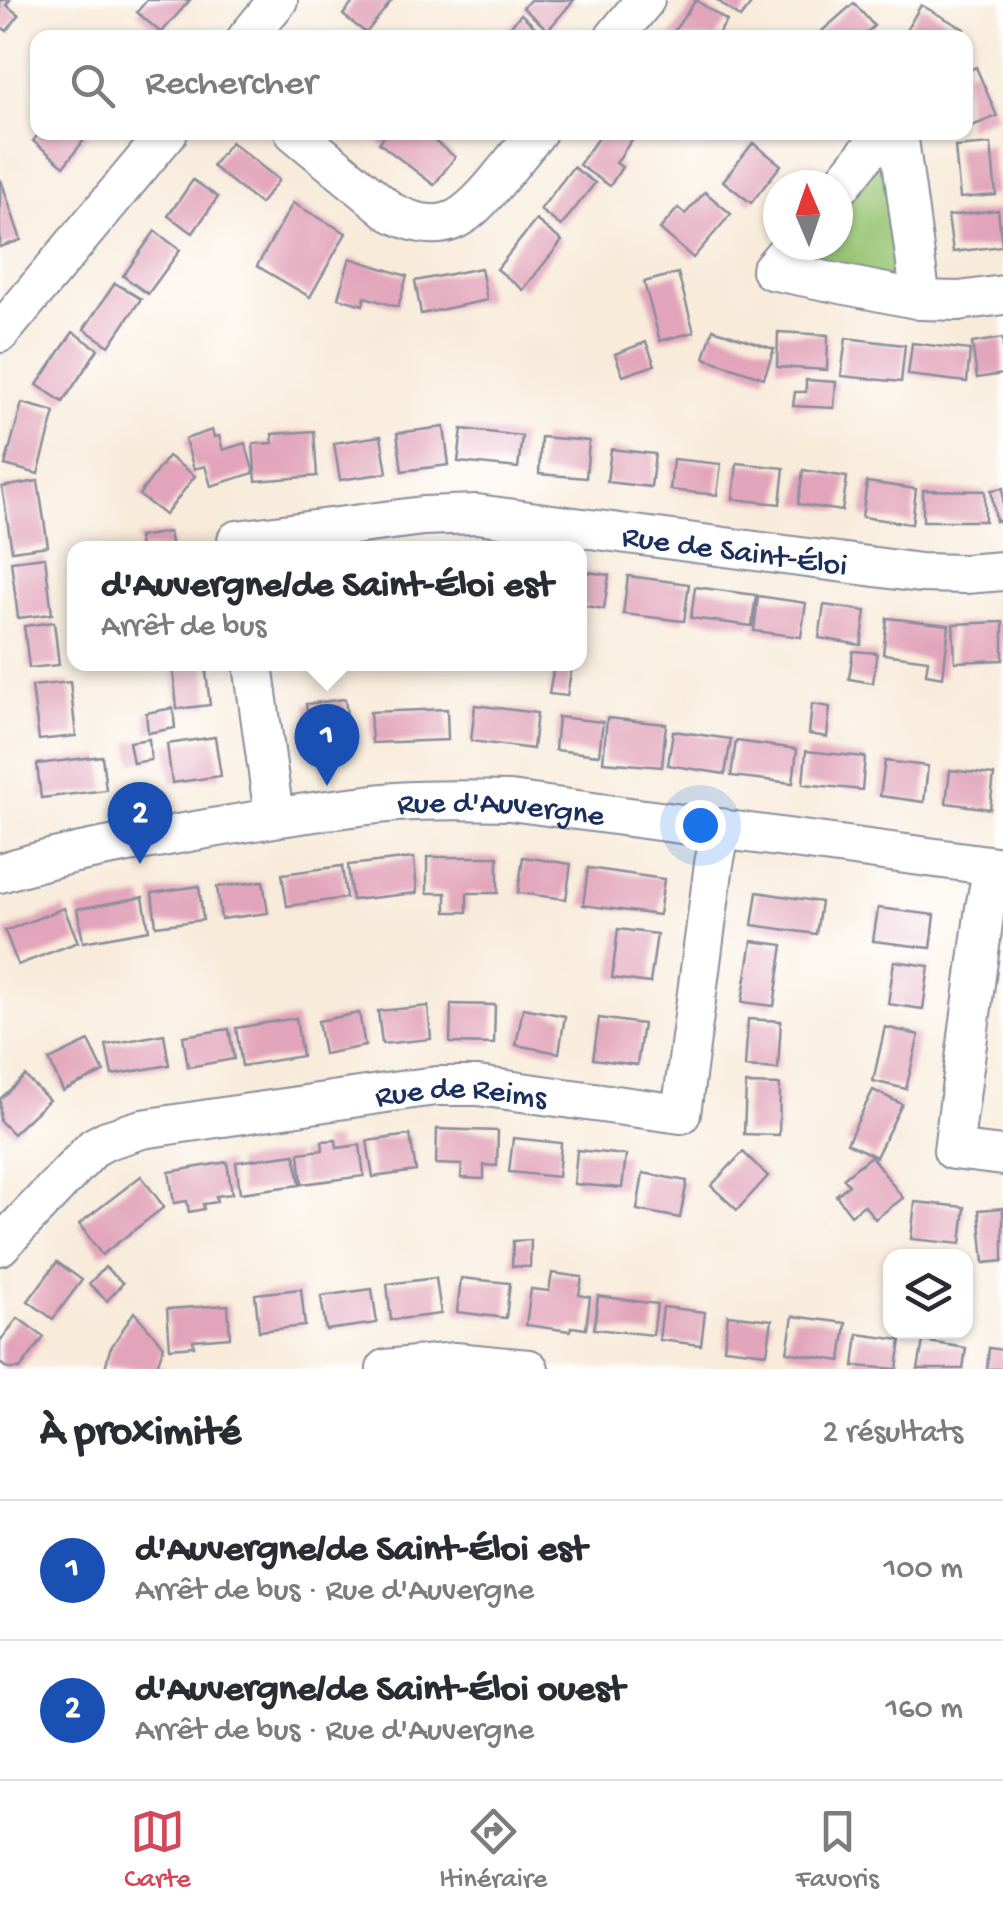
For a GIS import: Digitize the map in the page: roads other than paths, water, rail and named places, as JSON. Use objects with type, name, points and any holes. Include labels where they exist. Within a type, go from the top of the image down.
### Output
[{"type":"street","points":[[254,30],[278,0]]},
{"type":"street","points":[[620,30],[644,0]]},
{"type":"street","points":[[0,334],[161,140]]},
{"type":"street","points":[[304,140],[391,212],[406,220],[436,224],[453,222],[480,202],[530,140]]},
{"type":"street","points":[[853,170],[878,140]]},
{"type":"street","points":[[899,140],[921,300]]},
{"type":"street","points":[[780,260],[772,270],[921,300],[960,301],[1003,295]]},
{"type":"street","name":"Rue de Saint-Éloi","points":[[237,541],[423,516],[477,514],[920,573],[1003,571]]},
{"type":"street","points":[[254,671],[274,816]]},
{"type":"street","name":"Rue d'Auvergne","points":[[0,874],[94,849],[274,816],[399,802],[510,801],[998,866]]},
{"type":"street","name":"Rue de Reims","points":[[0,1246],[94,1147],[142,1129],[458,1085],[680,1114],[721,828]]},
{"type":"street","points":[[998,866],[985,908],[953,1150],[1003,1156]]},
{"type":"street","points":[[386,1369],[455,1362],[529,1369]]},
{"type":"place","name":"d'Auvergne/de Saint-Éloi est","points":[[327,786]]},
{"type":"place","name":"d'Auvergne/de Saint-Éloi ouest","points":[[140,864]]}]
